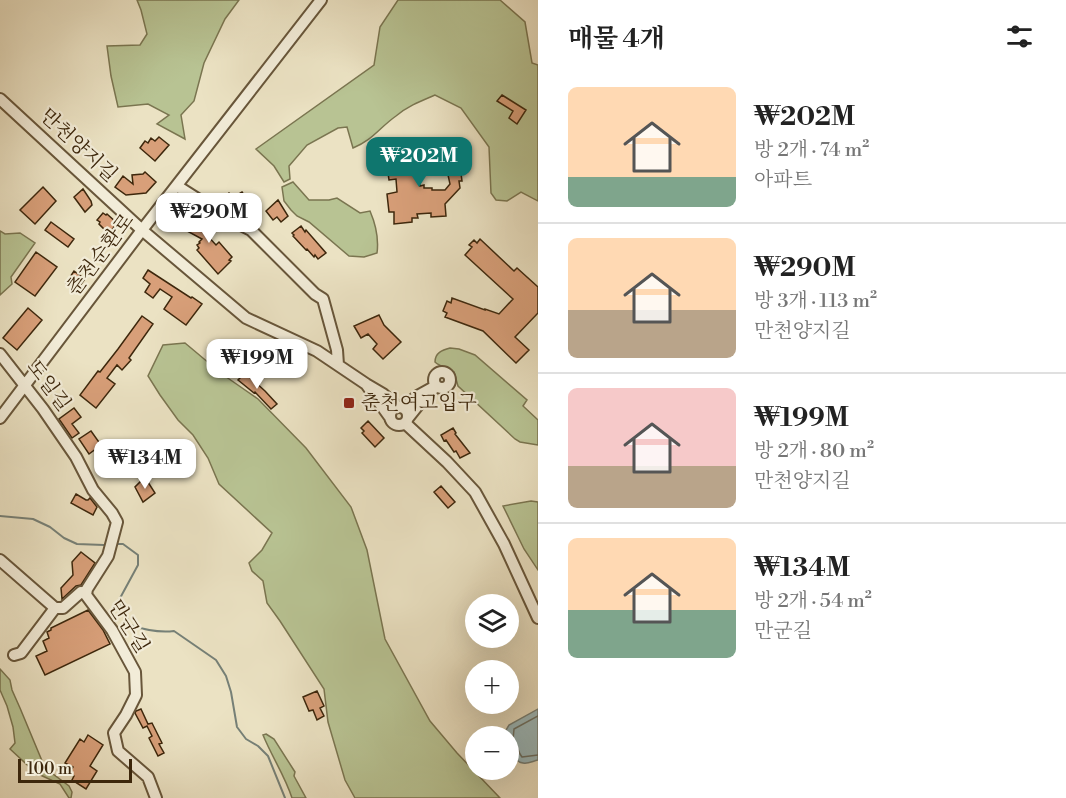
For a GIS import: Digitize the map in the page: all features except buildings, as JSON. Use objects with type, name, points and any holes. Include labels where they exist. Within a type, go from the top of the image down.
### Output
[{"type":"street","name":"춘천순환로","points":[[0,418],[142,230],[321,0]]},
{"type":"street","name":"만천양지길","points":[[0,99],[142,230],[246,318],[317,351],[383,394],[404,414]]},
{"type":"street","points":[[177,186],[251,230],[315,294],[323,299],[337,350],[338,365]]},
{"type":"street","name":"도일길","points":[[0,354],[65,441]]},
{"type":"street","points":[[366,384],[393,424],[399,426],[404,414],[420,403],[436,386]]},
{"type":"street","points":[[389,416],[392,410],[404,414],[475,492],[504,543],[538,618]]},
{"type":"street","name":"만군길","points":[[65,441],[93,490],[117,522],[108,556],[87,589],[86,595],[112,630],[135,672],[136,695],[114,734],[118,751],[148,777],[156,798]]},
{"type":"street","points":[[0,560],[55,608],[63,608],[81,592]]},
{"type":"street","points":[[14,655],[21,653],[55,608]]},
{"type":"green space","points":[[137,0],[239,0],[225,19],[204,63],[194,101],[181,115],[185,139],[157,124],[169,115],[148,104],[118,107],[107,46],[140,45],[147,34]]},
{"type":"green space","points":[[398,0],[500,0],[525,22],[532,63],[538,65],[538,201],[521,192],[507,201],[496,200],[491,193],[489,147],[461,108],[435,95],[405,109],[371,138],[353,148],[347,127],[338,128],[307,145],[289,166],[290,179],[284,182],[274,166],[256,149],[374,65],[380,27]]},
{"type":"green space","points":[[293,182],[309,200],[337,198],[360,213],[370,211],[378,242],[377,253],[364,257],[349,256],[309,222],[297,216],[284,201],[282,187]]},
{"type":"green space","points":[[0,231],[5,234],[20,233],[35,243],[11,277],[12,284],[0,295]]},
{"type":"green space","points":[[185,343],[222,374],[258,399],[306,448],[351,507],[367,550],[385,639],[430,721],[465,761],[465,780],[483,780],[500,798],[355,798],[345,780],[328,722],[324,689],[267,603],[263,581],[252,571],[249,563],[262,550],[272,533],[219,484],[208,458],[193,435],[178,420],[148,376],[163,345]]},
{"type":"green space","points":[[450,348],[475,355],[527,400],[523,406],[538,420],[538,445],[515,439],[458,386],[454,372],[435,362],[440,352]]},
{"type":"green space","points":[[538,502],[538,570],[524,549],[503,506]]},
{"type":"green space","points":[[0,669],[10,680],[12,690],[45,768],[69,786],[72,792],[71,798],[60,784],[36,773],[10,749],[15,743],[13,727],[0,690]]},
{"type":"green space","points":[[266,734],[274,739],[295,772],[294,776],[306,798],[292,798],[263,735]]},
{"type":"water","points":[[538,709],[538,760],[529,763],[519,762],[519,726],[509,725]]},
{"type":"waterway","points":[[0,516],[33,519],[77,544],[104,545]]},
{"type":"waterway","points":[[117,544],[123,544],[138,555],[138,565],[119,600],[130,625],[152,631],[174,631],[216,660],[226,676],[237,727],[246,739],[268,756],[285,798]]},
{"type":"place","name":"춘천여고입구","points":[[349,403]]}]
